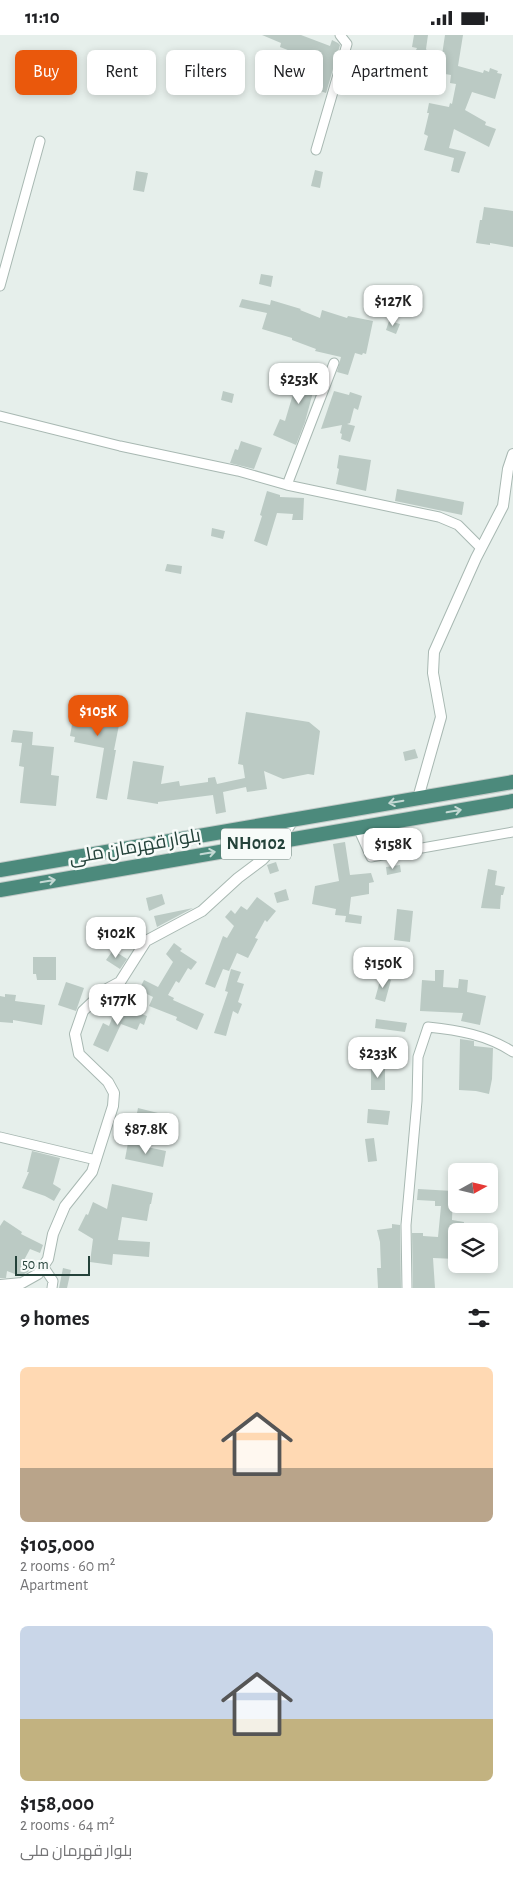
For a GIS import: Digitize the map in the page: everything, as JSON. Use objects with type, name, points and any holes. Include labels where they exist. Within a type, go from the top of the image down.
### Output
[{"type":"highway","name":"بلوار قهرمان ملی","points":[[0,870],[513,782]]},
{"type":"highway","name":"بلوار قهرمان ملی","points":[[0,889],[513,801]]},
{"type":"street","points":[[316,150],[347,44],[340,35]]},
{"type":"street","points":[[0,286],[40,141]]},
{"type":"street","points":[[287,485],[334,363]]},
{"type":"street","points":[[0,416],[120,446],[238,471],[287,485],[439,517],[458,525],[481,547]]},
{"type":"street","points":[[418,798],[441,717],[433,673],[434,652],[481,547],[503,505],[513,454]]},
{"type":"street","points":[[0,1285],[22,1283],[38,1273],[48,1259],[53,1234],[66,1206],[92,1172],[113,1106],[114,1093],[108,1082],[79,1054],[76,1034],[83,1011],[105,990],[120,982],[146,941],[202,911],[238,878],[262,860],[281,840],[292,820]]},
{"type":"street","points":[[358,828],[371,857],[513,832]]},
{"type":"street","points":[[406,1288],[406,1225],[417,1101],[418,1057],[428,1027],[457,1030],[498,1043],[513,1052]]},
{"type":"street","points":[[0,1137],[96,1160]]},
{"type":"street","points":[[43,1266],[52,1281],[52,1288]]},
{"type":"building","points":[[262,35],[301,35],[330,46],[332,40],[340,45],[339,50],[333,50],[333,69],[326,93],[323,92],[323,50],[288,50],[280,47],[281,43]]},
{"type":"building","points":[[414,35],[428,35],[427,50],[416,50],[417,48],[412,47]]},
{"type":"building","points":[[445,35],[463,35],[458,66],[483,73],[484,70],[489,72],[490,68],[502,74],[495,99],[472,92],[465,110],[486,122],[485,125],[496,129],[489,147],[454,129],[449,148],[466,152],[459,173],[451,171],[454,158],[424,150],[428,136],[424,134],[429,113],[427,113],[429,103],[449,107],[450,103],[452,104],[456,84],[450,83],[451,75],[446,74],[446,50],[443,50]]},
{"type":"building","points":[[315,170],[323,172],[320,188],[311,186]]},
{"type":"building","points":[[136,171],[148,173],[144,192],[133,190]]},
{"type":"building","points":[[484,207],[513,211],[513,247],[490,243],[490,245],[476,243]]},
{"type":"building","points":[[261,274],[273,276],[271,287],[259,284]]},
{"type":"building","points":[[242,299],[270,305],[271,300],[301,309],[320,318],[322,310],[347,318],[348,316],[373,321],[366,354],[355,353],[348,375],[337,372],[341,357],[315,351],[316,349],[292,340],[292,338],[262,329],[267,313],[239,307]]},
{"type":"building","points":[[389,321],[400,324],[396,334],[386,330]]},
{"type":"building","points":[[305,363],[325,368],[320,382],[316,381],[305,422],[296,445],[273,435],[280,419],[285,421],[296,384],[299,385]]},
{"type":"building","points":[[223,391],[234,394],[232,403],[221,400]]},
{"type":"building","points":[[334,391],[349,395],[350,392],[362,396],[358,410],[354,408],[350,423],[347,424],[355,426],[350,442],[341,439],[342,425],[321,429]]},
{"type":"building","points":[[241,441],[262,448],[254,469],[230,463],[235,449],[238,450]]},
{"type":"building","points":[[339,455],[371,460],[366,491],[336,484]]},
{"type":"building","points":[[397,489],[464,502],[462,515],[395,501]]},
{"type":"building","points":[[267,491],[280,495],[280,497],[304,498],[303,520],[292,520],[293,514],[277,513],[267,546],[254,541]]},
{"type":"building","points":[[212,528],[225,531],[223,539],[211,536]]},
{"type":"building","points":[[167,564],[182,566],[181,574],[165,571]]},
{"type":"building","points":[[76,701],[122,710],[107,800],[96,798],[104,748],[74,742],[75,737],[70,736]]},
{"type":"building","points":[[246,712],[309,722],[320,731],[314,775],[308,774],[283,779],[264,771],[267,789],[247,792],[246,787],[223,792],[226,812],[216,814],[213,795],[158,802],[158,804],[127,799],[133,761],[164,766],[161,784],[179,781],[180,786],[208,782],[208,778],[215,777],[217,784],[245,778],[243,765],[238,764]]},
{"type":"building","points":[[13,730],[33,732],[32,745],[54,747],[51,775],[59,776],[56,806],[20,803],[24,767],[19,766],[22,743],[11,742]]},
{"type":"building","points":[[415,749],[418,758],[405,761],[403,752]]},
{"type":"building","points":[[345,842],[350,875],[371,873],[374,882],[369,883],[369,894],[351,897],[349,914],[362,916],[361,924],[345,922],[346,916],[335,915],[336,909],[312,904],[315,886],[339,881],[333,844]]},
{"type":"building","points":[[276,862],[279,871],[270,874],[267,865]]},
{"type":"building","points":[[400,865],[401,872],[387,875],[386,867]]},
{"type":"building","points":[[488,869],[497,871],[495,885],[505,887],[503,895],[501,895],[500,909],[481,908]]},
{"type":"building","points":[[286,889],[289,900],[277,903],[274,893]]},
{"type":"building","points":[[162,894],[165,904],[149,911],[146,898]]},
{"type":"building","points":[[257,897],[276,911],[267,922],[265,920],[255,938],[258,939],[248,958],[237,953],[229,971],[223,969],[215,988],[205,984],[223,936],[227,938],[234,926],[225,917],[231,910],[235,914],[241,906],[247,910]]},
{"type":"building","points":[[193,908],[157,927],[154,916]]},
{"type":"building","points":[[397,909],[413,911],[410,942],[394,940]]},
{"type":"building","points":[[174,943],[182,949],[180,951],[197,962],[191,970],[188,968],[179,983],[176,981],[168,995],[174,998],[173,1000],[204,1014],[197,1030],[176,1020],[177,1017],[149,1006],[153,997],[139,990],[144,980],[158,987],[173,962],[166,954]]},
{"type":"building","points":[[113,950],[127,959],[120,969],[106,960]]},
{"type":"building","points":[[33,957],[56,957],[56,980],[37,980],[36,974],[33,974]]},
{"type":"building","points":[[231,969],[241,972],[237,982],[244,984],[238,1002],[242,1004],[238,1014],[233,1011],[226,1036],[214,1033],[228,992],[225,991]]},
{"type":"building","points":[[435,970],[444,970],[443,987],[458,988],[459,979],[468,980],[467,992],[486,996],[480,1025],[461,1021],[463,1013],[420,1011],[422,980],[435,981]]},
{"type":"building","points":[[381,977],[391,980],[385,1002],[375,999]]},
{"type":"building","points":[[66,982],[84,988],[76,1011],[58,1005]]},
{"type":"building","points":[[5,994],[16,995],[15,1001],[45,1005],[42,1025],[13,1020],[13,1023],[0,1022],[0,996],[5,997]]},
{"type":"building","points":[[117,1005],[147,1016],[144,1025],[140,1023],[137,1030],[121,1024],[108,1052],[93,1045],[103,1023],[109,1026]]},
{"type":"building","points":[[376,1019],[407,1023],[405,1032],[375,1028]]},
{"type":"building","points":[[460,1039],[474,1041],[474,1046],[493,1048],[492,1079],[489,1094],[459,1090]]},
{"type":"building","points":[[371,1067],[385,1067],[385,1090],[371,1090]]},
{"type":"building","points":[[138,1108],[170,1116],[167,1129],[135,1123]]},
{"type":"building","points":[[368,1109],[390,1111],[388,1125],[367,1123]]},
{"type":"building","points":[[374,1138],[377,1161],[368,1162],[365,1139]]},
{"type":"building","points":[[128,1143],[166,1151],[163,1167],[125,1159]]},
{"type":"building","points":[[32,1151],[60,1158],[53,1184],[61,1189],[54,1201],[22,1188],[29,1172],[27,1172]]},
{"type":"building","points":[[112,1184],[153,1193],[147,1221],[122,1217],[118,1240],[150,1242],[149,1257],[113,1254],[112,1265],[90,1262],[93,1239],[78,1230],[86,1214],[88,1215],[93,1202],[107,1209]]},
{"type":"building","points":[[418,1189],[448,1191],[448,1213],[452,1213],[452,1220],[464,1222],[448,1223],[448,1259],[433,1258],[435,1288],[413,1288],[412,1233],[423,1233],[423,1236],[438,1237],[441,1206],[435,1206],[435,1201],[417,1200]]},
{"type":"building","points":[[4,1220],[22,1232],[21,1234],[43,1245],[40,1253],[30,1249],[23,1262],[31,1265],[28,1272],[20,1276],[7,1271],[6,1278],[0,1278],[0,1226]]},
{"type":"building","points":[[392,1224],[400,1225],[401,1288],[378,1288],[377,1268],[381,1268],[380,1242],[377,1230],[392,1228]]},
{"type":"building","points":[[63,1268],[71,1270],[67,1288],[59,1288]]}]
